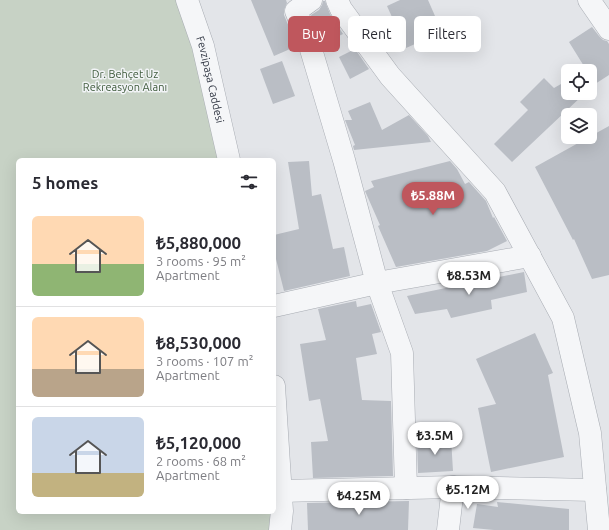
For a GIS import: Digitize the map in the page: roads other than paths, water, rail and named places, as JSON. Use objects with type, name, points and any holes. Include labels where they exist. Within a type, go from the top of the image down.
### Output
[{"type":"street","name":"Fevzipaşa Caddesi","points":[[187,0],[203,46],[229,158]]},
{"type":"street","points":[[311,0],[296,11],[310,46],[344,160],[377,283],[402,353],[406,488]]},
{"type":"street","points":[[337,0],[341,9],[390,76],[496,192],[563,318],[590,433],[599,530]]},
{"type":"street","points":[[589,0],[609,29]]},
{"type":"street","points":[[276,306],[377,283],[530,256]]},
{"type":"street","points":[[276,421],[282,511],[280,530]]},
{"type":"street","points":[[280,491],[453,487],[595,490]]},
{"type":"street","points":[[448,530],[453,487]]},
{"type":"park label","name":"Dr. Behçet Uz Rekreasyon Alanı","points":[[125,80]]}]
